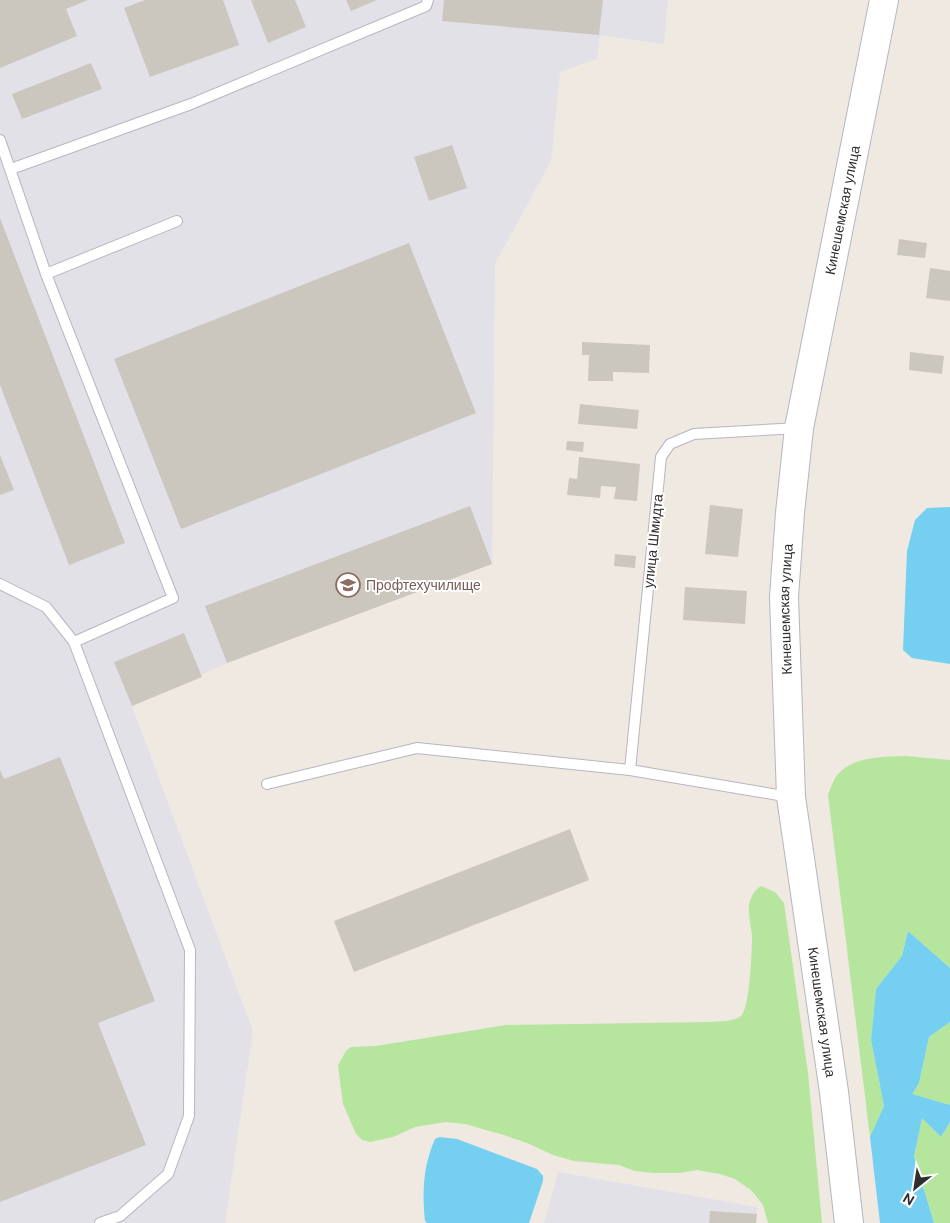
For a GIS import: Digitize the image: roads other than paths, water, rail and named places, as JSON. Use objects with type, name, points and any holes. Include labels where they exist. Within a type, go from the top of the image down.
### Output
[{"type":"street","name":"Кинешемская улица","points":[[849,1223],[834,1092],[791,797],[784,597],[799,428],[884,0]]},
{"type":"lane","points":[[11,169],[191,104],[426,6],[428,0]]},
{"type":"lane","points":[[0,140],[46,274],[173,598],[74,642]]},
{"type":"lane","points":[[46,274],[176,221]]},
{"type":"lane","name":"улица Шмидта","points":[[630,770],[661,457],[670,444],[694,434],[799,428]]},
{"type":"lane","points":[[0,584],[46,607],[74,642],[190,950],[189,1116],[168,1174],[120,1216],[100,1223]]},
{"type":"lane","points":[[267,784],[417,748],[630,770],[791,797]]},
{"type":"water","points":[[950,507],[950,664],[912,658],[903,650],[907,551],[915,520],[927,508]]},
{"type":"water","points":[[908,931],[950,968],[950,1022],[929,1037],[919,1083],[912,1094],[950,1105],[950,1122],[941,1137],[922,1118],[914,1157],[934,1223],[880,1223],[870,1137],[884,1106],[871,1040],[876,989],[902,956]]},
{"type":"water","points":[[439,1137],[457,1139],[537,1169],[543,1176],[543,1181],[529,1223],[427,1223],[425,1221],[424,1179],[431,1149],[435,1139]]},
{"type":"place","name":"Профтехучилище","points":[[348,585]]}]
